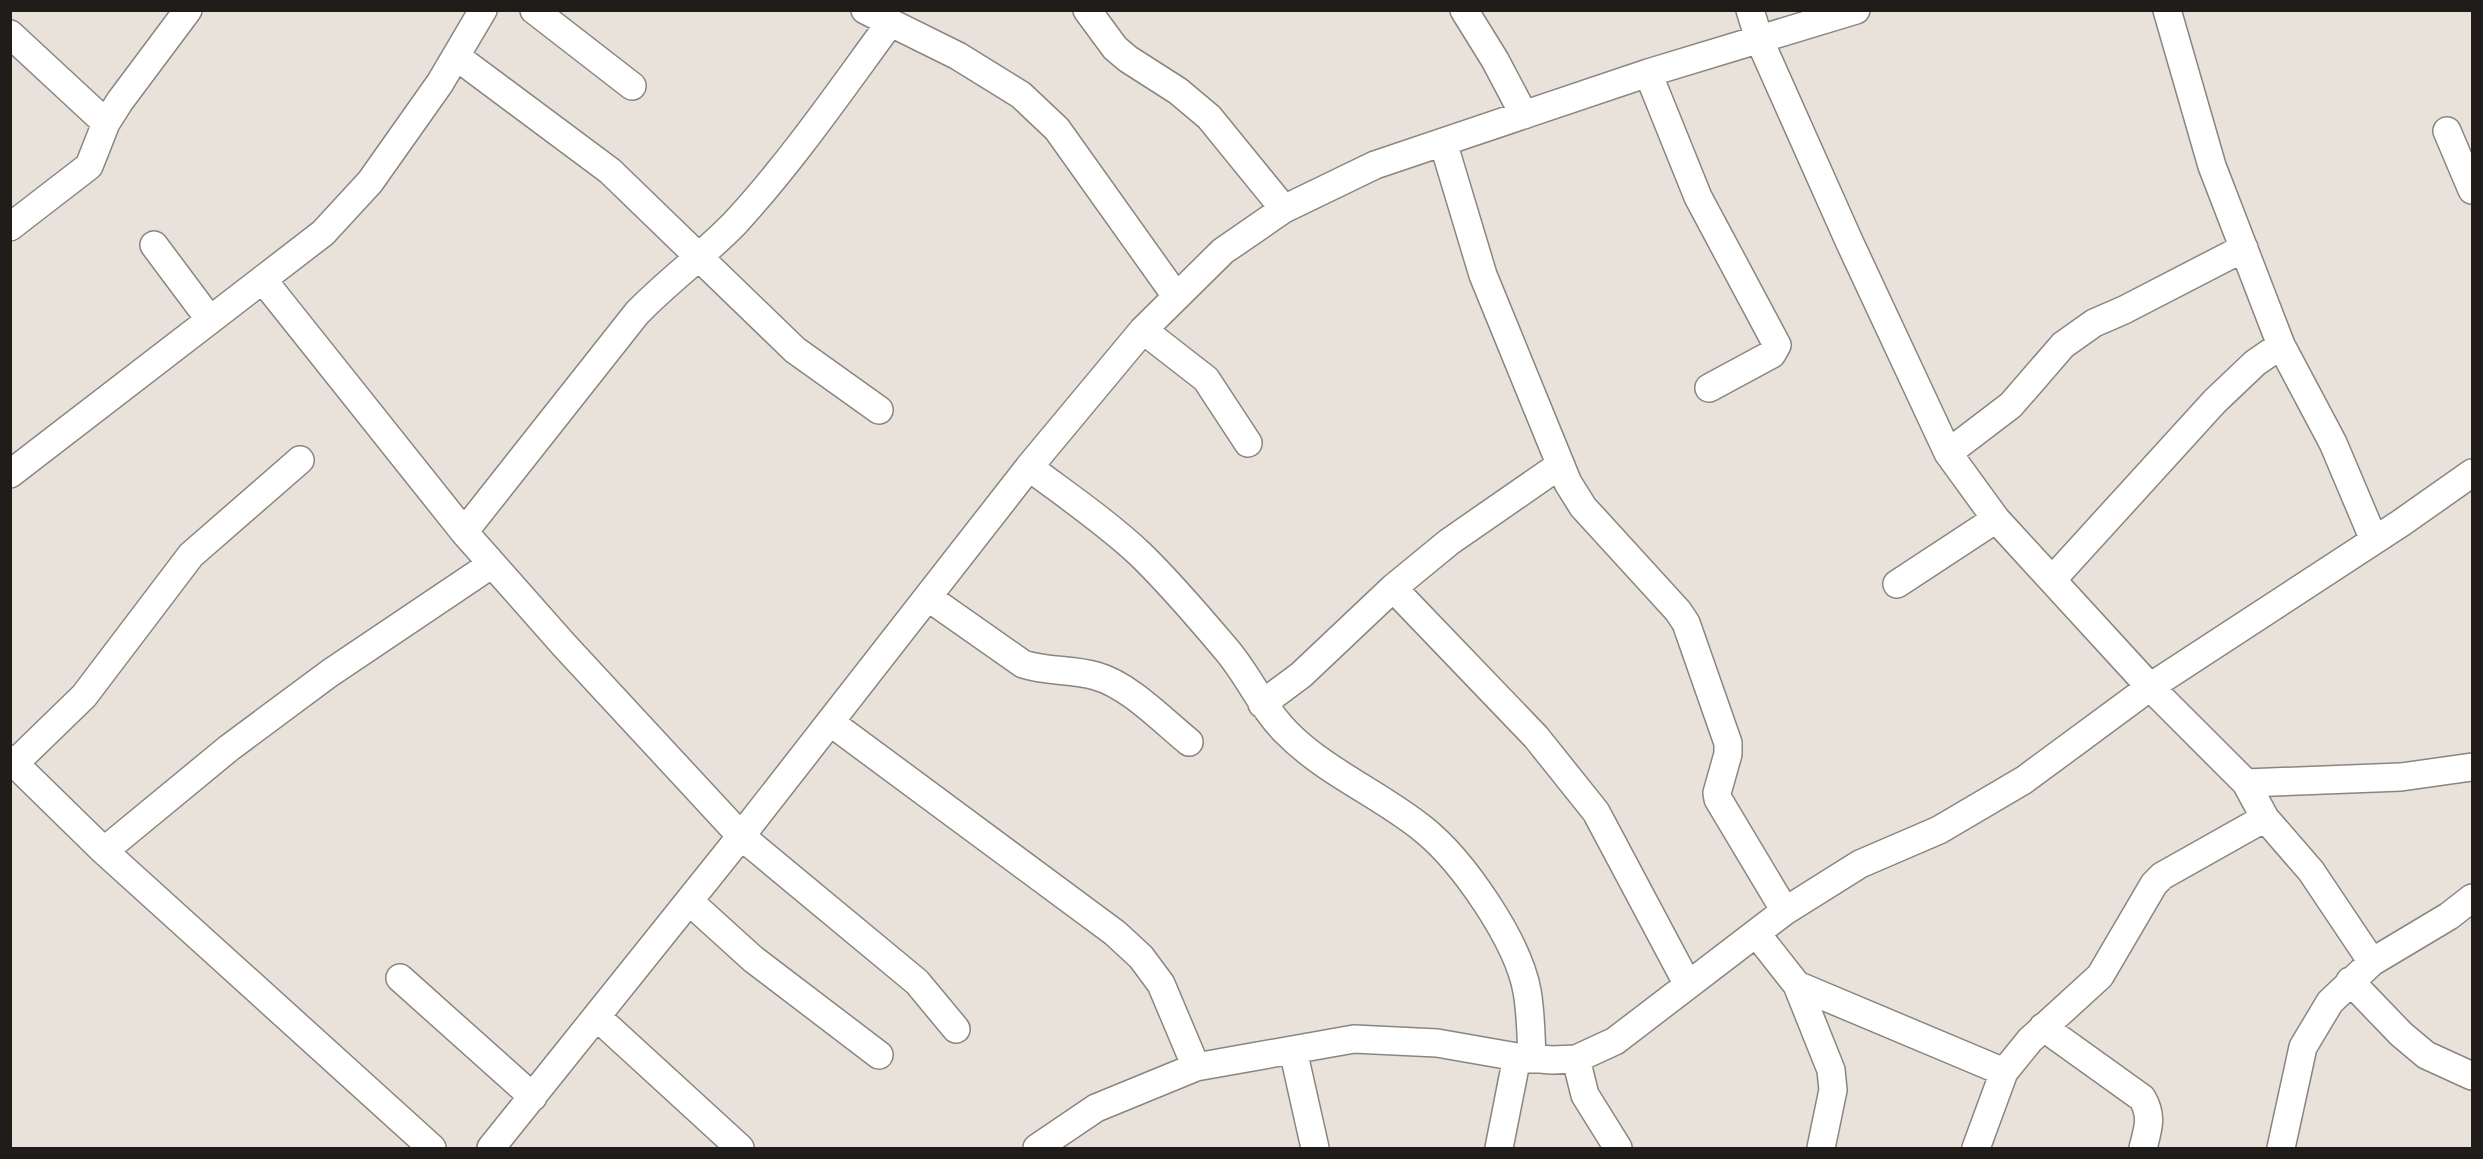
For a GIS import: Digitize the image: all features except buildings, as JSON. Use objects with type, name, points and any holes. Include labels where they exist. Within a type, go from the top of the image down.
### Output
[{"type":"street","points":[[10,227],[88,166],[106,123],[120,101],[188,10]]},
{"type":"street","points":[[10,474],[322,233],[370,182],[457,57],[483,10]]},
{"type":"street","points":[[534,10],[632,86]]},
{"type":"street","points":[[865,10],[958,56],[1021,95],[1058,129],[1176,296]]},
{"type":"street","points":[[1087,10],[1115,48],[1128,60],[1178,91],[1209,117],[1284,209]]},
{"type":"street","points":[[1464,10],[1495,60],[1524,115]]},
{"type":"street","points":[[1750,10],[1759,39],[1853,251],[1948,453],[1996,519],[2150,687],[2246,783],[2265,818],[2310,871],[2372,962]]},
{"type":"street","points":[[491,1149],[929,598],[1029,467],[1143,330],[1223,251],[1284,209],[1375,165],[1648,74],[1856,10]]},
{"type":"street","points":[[2167,10],[2212,166],[2281,345],[2333,443],[2374,540]]},
{"type":"street","points":[[464,532],[637,313],[665,284],[701,256],[774,179],[890,24]]},
{"type":"street","points":[[10,34],[106,123]]},
{"type":"street","points":[[457,57],[609,171],[701,256],[795,350],[879,410]]},
{"type":"street","points":[[1648,74],[1698,197],[1777,345],[1772,354],[1709,388]]},
{"type":"street","points":[[2447,132],[2472,190]]},
{"type":"street","points":[[1443,142],[1483,275],[1568,483],[1583,507],[1678,611],[1686,623],[1728,743],[1728,754],[1717,793],[1718,799],[1785,911]]},
{"type":"street","points":[[154,245],[210,320]]},
{"type":"street","points":[[1948,453],[2011,405],[2063,345],[2094,323],[2244,248]]},
{"type":"street","points":[[263,280],[464,532],[564,645],[741,836],[917,982],[956,1029]]},
{"type":"street","points":[[1143,330],[1206,379],[1248,443]]},
{"type":"street","points":[[2052,580],[2215,401],[2255,363],[2281,345]]},
{"type":"street","points":[[300,460],[191,555],[84,696],[13,761],[104,851],[432,1149]]},
{"type":"street","points":[[1262,704],[1301,675],[1393,588],[1449,543],[1560,465]]},
{"type":"street","points":[[1029,467],[1140,554],[1226,648],[1243,670],[1262,704],[1287,734],[1309,752],[1424,830],[1458,865],[1493,915],[1513,951],[1527,990],[1525,1058],[1499,1149]]},
{"type":"street","points":[[1037,1149],[1068,1139],[1096,1108],[1196,1067],[1354,1040],[1437,1043],[1525,1058],[1576,1059],[1615,1041],[1785,911],[1860,864],[1939,830],[2024,780],[2150,687],[2472,473]]},
{"type":"street","points":[[1897,584],[1996,519]]},
{"type":"street","points":[[104,851],[256,728],[330,674],[492,564]]},
{"type":"street","points":[[1393,588],[1536,737],[1596,812],[1688,985]]},
{"type":"street","points":[[929,598],[1023,664],[1036,669],[1095,676],[1111,682],[1130,694],[1189,742]]},
{"type":"street","points":[[830,722],[1115,933],[1141,957],[1161,984],[1196,1067]]},
{"type":"street","points":[[2246,783],[2400,777],[2472,767]]},
{"type":"street","points":[[1976,1149],[2004,1072],[2043,1027],[2100,976],[2154,884],[2162,876],[2265,818]]},
{"type":"street","points":[[2281,1149],[2303,1047],[2330,1002],[2372,962],[2450,916],[2472,898]]},
{"type":"street","points":[[689,901],[753,959],[879,1055]]},
{"type":"street","points":[[1756,933],[1797,985],[1831,1070],[1833,1090],[1821,1149]]},
{"type":"street","points":[[400,978],[533,1097]]},
{"type":"street","points":[[2350,981],[2401,1034],[2426,1055],[2472,1076]]},
{"type":"street","points":[[1797,985],[2004,1072]]},
{"type":"street","points":[[597,1017],[740,1149]]},
{"type":"street","points":[[2043,1027],[2142,1098],[2149,1109],[2150,1120],[2143,1149]]},
{"type":"street","points":[[1293,1050],[1315,1149]]},
{"type":"street","points":[[1576,1059],[1585,1095],[1618,1149]]}]
